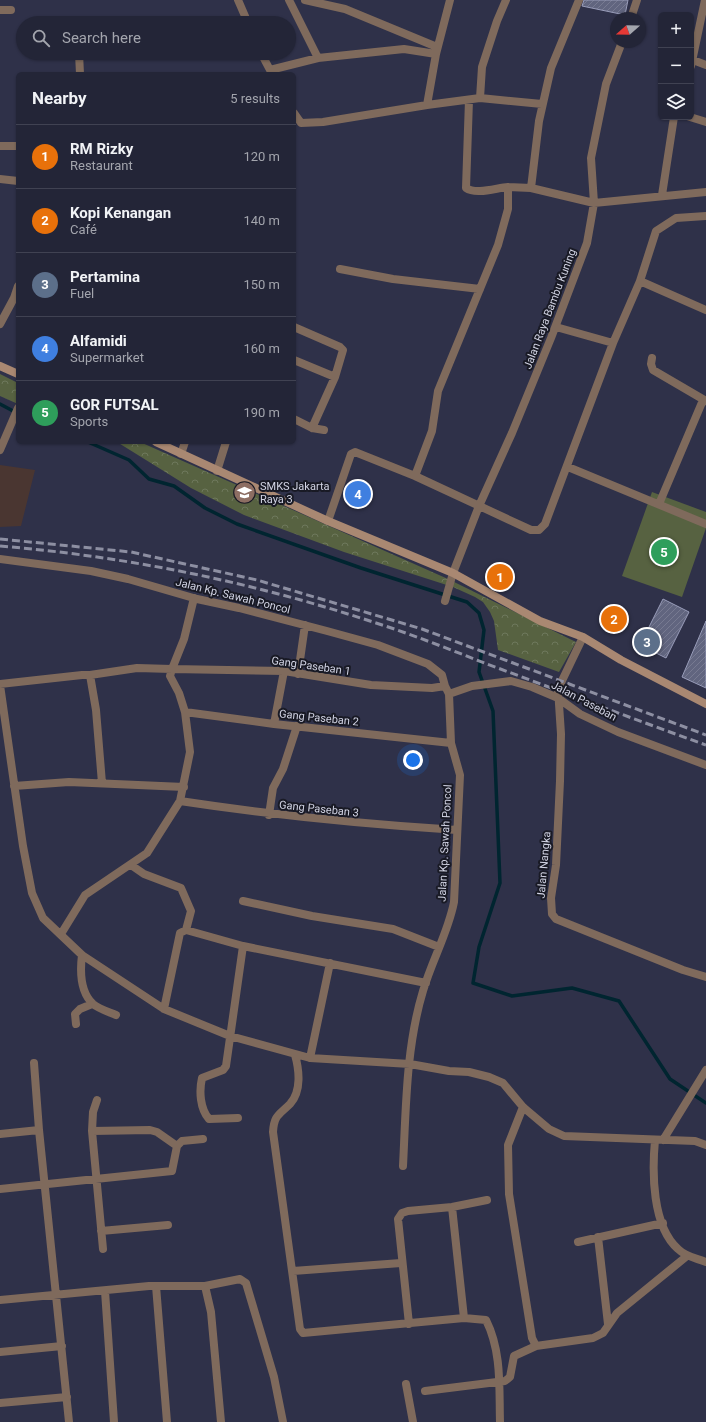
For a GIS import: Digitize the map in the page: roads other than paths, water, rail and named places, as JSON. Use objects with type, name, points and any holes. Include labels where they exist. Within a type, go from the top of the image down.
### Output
[{"type":"main road","points":[[0,366],[16,373]]},
{"type":"main road","points":[[160,444],[328,521],[453,573],[540,621],[583,637],[621,660],[706,704]]},
{"type":"street","points":[[238,0],[245,16]]},
{"type":"street","points":[[289,0],[318,58]]},
{"type":"street","points":[[305,0],[345,9],[436,50]]},
{"type":"street","points":[[427,105],[436,50],[450,0]]},
{"type":"street","points":[[480,98],[482,67],[497,21],[506,0]]},
{"type":"street","points":[[531,188],[542,104],[551,68],[579,0]]},
{"type":"street","points":[[633,12],[637,0]]},
{"type":"street","points":[[694,53],[705,1]]},
{"type":"street","points":[[0,10],[11,10]]},
{"type":"street","name":"Jalan Raya Bambu Kuning","points":[[445,601],[453,573],[479,506],[512,433],[556,327],[587,243],[594,203],[591,158],[606,84],[620,48]]},
{"type":"street","points":[[265,60],[271,72],[318,58],[404,49],[436,50]]},
{"type":"street","points":[[80,60],[80,72]]},
{"type":"street","points":[[694,63],[706,65]]},
{"type":"street","points":[[296,116],[301,123],[316,122],[480,98],[542,104]]},
{"type":"street","points":[[469,100],[466,188],[470,191],[508,186],[531,188],[594,203],[706,192]]},
{"type":"street","points":[[694,118],[706,122]]},
{"type":"street","points":[[662,196],[674,120]]},
{"type":"street","points":[[0,146],[16,146]]},
{"type":"street","points":[[0,179],[16,182]]},
{"type":"street","points":[[415,476],[432,431],[438,392],[498,245],[508,209],[508,186]]},
{"type":"street","points":[[328,521],[351,454],[355,452],[415,476],[531,530],[539,530],[546,524],[613,342],[640,281],[656,231],[676,218],[706,216]]},
{"type":"street","points":[[340,269],[394,279],[480,289]]},
{"type":"street","points":[[640,281],[706,310]]},
{"type":"street","points":[[0,324],[16,292]]},
{"type":"street","points":[[556,327],[613,342]]},
{"type":"street","points":[[296,328],[340,347],[343,353],[335,378],[312,428]]},
{"type":"street","points":[[652,358],[651,364],[653,370],[705,401],[659,504]]},
{"type":"street","points":[[296,361],[335,378]]},
{"type":"street","points":[[0,450],[16,413]]},
{"type":"street","points":[[296,420],[312,428],[324,430]]},
{"type":"street","points":[[181,454],[185,444]]},
{"type":"street","points":[[217,471],[225,444]]},
{"type":"street","points":[[568,467],[706,524]]},
{"type":"street","name":"Jalan Kp. Sawah Poncol","points":[[0,559],[91,571],[128,579],[194,598],[305,625],[378,645],[428,664],[442,675],[445,686]]},
{"type":"street","points":[[61,934],[85,895],[148,853],[180,801],[190,752],[185,712],[179,693],[170,676],[184,640],[194,598]]},
{"type":"street","points":[[298,674],[305,625]]},
{"type":"street","points":[[558,698],[560,682],[583,637]]},
{"type":"street","name":"Gang Paseban 1","points":[[0,684],[82,674],[90,675],[137,668],[284,671],[371,686],[432,688],[445,686]]},
{"type":"street","points":[[274,724],[284,671]]},
{"type":"street","points":[[90,675],[96,710],[102,783]]},
{"type":"street","name":"Jalan Paseban","points":[[449,694],[472,686],[496,683],[510,682],[532,687],[558,698],[580,714],[618,732],[706,765]]},
{"type":"street","points":[[0,684],[14,786],[32,893],[43,918],[82,955],[164,1009],[230,1036],[276,1047],[295,1055],[310,1058],[410,1064],[449,1071],[469,1072],[489,1077],[503,1083],[523,1107],[549,1129],[564,1136],[695,1141],[706,1145]]},
{"type":"street","points":[[445,686],[449,694]]},
{"type":"street","name":"Jalan Kp. Sawah Poncol","points":[[403,1166],[413,1032],[426,983],[450,922],[454,902],[460,775],[451,743],[449,694]]},
{"type":"street","name":"Jalan Nangka","points":[[558,698],[560,781],[556,865],[551,898],[552,914],[556,919],[563,922],[683,970],[706,977]]},
{"type":"street","name":"Gang Paseban 2","points":[[185,712],[274,724],[451,743]]},
{"type":"street","points":[[269,815],[273,788],[283,769],[297,726]]},
{"type":"street","points":[[14,786],[69,782],[184,787]]},
{"type":"street","name":"Gang Paseban 3","points":[[180,801],[269,815],[356,824],[458,830]]},
{"type":"street","points":[[131,865],[144,874],[181,888],[191,911],[186,930]]},
{"type":"street","points":[[243,902],[312,916],[393,929],[440,947]]},
{"type":"street","points":[[164,1009],[180,933],[186,930],[243,946],[426,983]]},
{"type":"street","points":[[238,1118],[209,1119],[206,1115],[200,1087],[202,1078],[223,1070],[226,1066],[243,946]]},
{"type":"street","points":[[82,955],[80,970],[83,985],[92,1004],[116,1015]]},
{"type":"street","points":[[310,1058],[330,963]]},
{"type":"street","points":[[76,1024],[76,1012],[92,1004]]},
{"type":"street","points":[[295,1055],[299,1078],[296,1092],[292,1103],[275,1117],[272,1132],[300,1329],[303,1333],[464,1318],[482,1319],[487,1322],[498,1356],[500,1422]]},
{"type":"street","points":[[34,1063],[39,1130],[69,1422]]},
{"type":"street","points":[[706,1070],[688,1100],[659,1140],[653,1164],[655,1194],[668,1237],[678,1249],[687,1256],[706,1262]]},
{"type":"street","points":[[97,1100],[93,1112],[92,1131],[98,1179],[103,1249]]},
{"type":"street","points":[[523,1107],[508,1145],[509,1194],[532,1338],[536,1346]]},
{"type":"street","points":[[0,1134],[39,1130]]},
{"type":"street","points":[[92,1131],[150,1130],[157,1132],[177,1146]]},
{"type":"street","points":[[0,1189],[172,1171],[177,1146],[182,1141],[203,1139]]},
{"type":"street","points":[[409,1324],[401,1263],[398,1219],[402,1213],[452,1208],[487,1200]]},
{"type":"street","points":[[452,1208],[464,1318]]},
{"type":"street","points":[[578,1242],[663,1223]]},
{"type":"street","points":[[101,1231],[168,1225]]},
{"type":"street","points":[[598,1237],[608,1324]]},
{"type":"street","points":[[425,1392],[499,1380],[505,1381],[510,1377],[514,1356],[536,1346],[593,1338],[603,1333],[617,1313],[687,1256]]},
{"type":"street","points":[[292,1271],[401,1263]]},
{"type":"street","points":[[0,1300],[156,1286],[205,1286],[240,1279],[246,1283],[274,1377],[283,1422]]},
{"type":"street","points":[[156,1286],[167,1422]]},
{"type":"street","points":[[205,1286],[211,1312],[221,1422]]},
{"type":"street","points":[[105,1291],[114,1422]]},
{"type":"street","points":[[0,1352],[62,1346]]},
{"type":"street","points":[[406,1384],[413,1422]]},
{"type":"street","points":[[0,1403],[67,1397]]},
{"type":"waterway","points":[[0,404],[15,412]]},
{"type":"waterway","points":[[93,444],[129,460],[149,479],[174,486],[205,508],[237,524],[361,568],[467,602],[479,613],[484,630],[479,672],[493,711],[500,883],[479,947],[473,983],[512,996],[572,988],[619,1001],[670,1079],[706,1103]]},
{"type":"railway","points":[[0,539],[131,552],[257,580],[422,629],[706,735]]},
{"type":"railway","points":[[0,546],[143,564],[237,584],[330,608],[404,632],[706,745]]},
{"type":"place","name":"SMKS Jakarta Raya 3","points":[[245,492]]},
{"type":"place","name":"Alfamidi","points":[[358,494]]},
{"type":"place","name":"GOR FUTSAL","points":[[664,552]]},
{"type":"place","name":"RM Rizky","points":[[500,577]]},
{"type":"place","name":"Kopi Kenangan","points":[[614,619]]},
{"type":"place","name":"Pertamina","points":[[647,642]]}]
